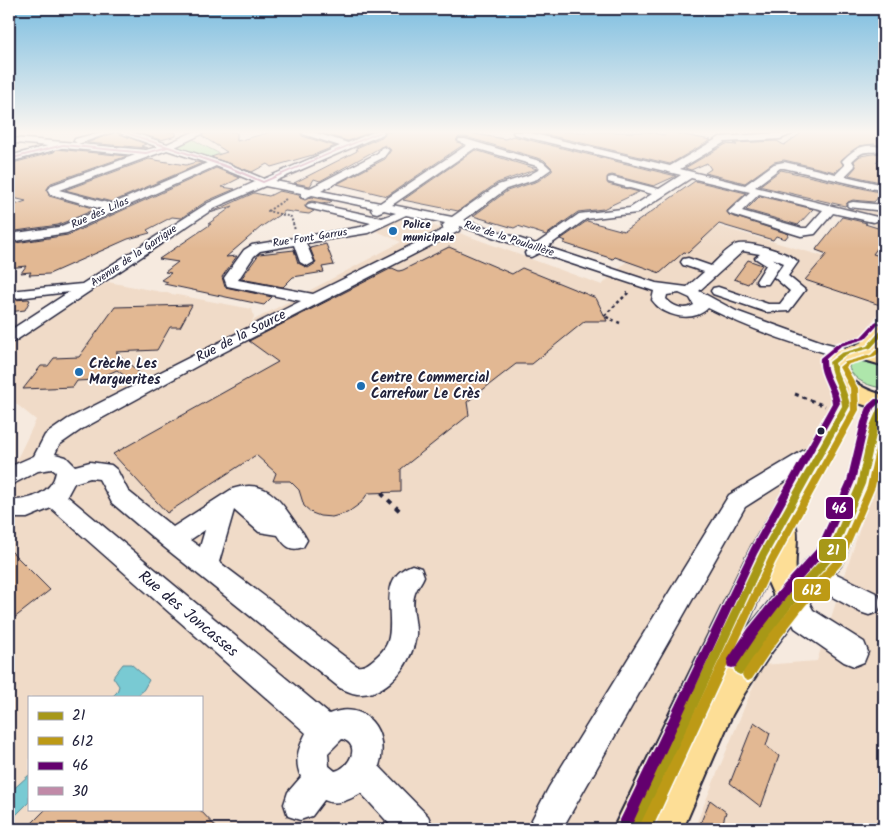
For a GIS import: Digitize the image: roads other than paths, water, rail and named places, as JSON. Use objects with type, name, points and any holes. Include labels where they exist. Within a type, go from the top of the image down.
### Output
[{"type":"main road","points":[[634,829],[763,554],[846,406],[847,396],[836,375],[832,362],[836,358],[869,347],[884,330]]},
{"type":"main road","points":[[850,353],[884,358]]},
{"type":"main road","points":[[836,375],[863,396],[884,403]]},
{"type":"main road","points":[[662,829],[719,702],[760,638],[830,556],[861,484],[874,426],[880,412],[884,410]]},
{"type":"main road","points":[[785,512],[778,566],[784,588],[803,586]]},
{"type":"street","points":[[102,171],[56,187],[53,190],[54,192],[112,208]]},
{"type":"street","name":"Rue des Lilas","points":[[9,238],[58,232],[196,171]]},
{"type":"street","name":"Rue de la Poulaillère","points":[[235,171],[298,194],[452,225],[654,287],[674,289],[695,300],[818,346],[850,353]]},
{"type":"street","name":"Avenue de la Garrigue","points":[[9,338],[212,205],[288,171]]},
{"type":"street","points":[[298,194],[347,171]]},
{"type":"street","points":[[379,209],[435,171]]},
{"type":"street","name":"Rue de la Source","points":[[42,462],[47,447],[60,433],[192,361],[315,299],[452,225],[502,187],[533,177],[543,171]]},
{"type":"street","points":[[676,171],[873,219]]},
{"type":"street","points":[[773,171],[752,190],[734,212],[801,232],[811,231],[834,210],[856,204],[884,208]]},
{"type":"street","points":[[816,171],[884,188]]},
{"type":"street","points":[[838,176],[844,171]]},
{"type":"street","points":[[534,251],[583,216],[633,211],[688,174]]},
{"type":"street","points":[[612,180],[661,193]]},
{"type":"street","points":[[298,194],[384,222]]},
{"type":"street","name":"Rue de la Poulaillère","points":[[379,209],[452,225]]},
{"type":"street","name":"Rue Font Garrus","points":[[315,299],[232,283],[231,278],[252,250],[268,245],[359,231],[400,215]]},
{"type":"street","points":[[298,240],[307,262]]},
{"type":"street","points":[[695,300],[714,271],[742,247],[759,250],[785,258],[791,262],[781,278],[798,290],[784,308],[773,310],[718,291]]},
{"type":"street","name":"Rue de la Poulaillère","points":[[534,251],[632,288],[659,300],[672,310],[695,300]]},
{"type":"street","points":[[695,300],[703,293],[718,291],[746,295],[754,293],[774,267],[772,262],[744,254],[725,260],[702,253]]},
{"type":"street","points":[[688,262],[714,271]]},
{"type":"street","points":[[9,295],[69,288],[86,288]]},
{"type":"street","points":[[659,300],[660,293],[674,289]]},
{"type":"street","name":"Rue de la Poulaillère","points":[[695,300],[710,314],[790,341],[814,352],[836,375]]},
{"type":"street","points":[[544,829],[560,798],[736,501],[824,447]]},
{"type":"street","points":[[9,478],[22,469],[42,462]]},
{"type":"street","name":"Rue des Joncasses","points":[[42,462],[59,462],[68,470],[60,486],[326,730]]},
{"type":"street","points":[[9,508],[23,509],[33,506],[60,486],[90,470],[104,471],[110,476],[120,497],[201,563],[350,678],[364,680],[378,674],[400,646],[401,596],[403,586],[412,576]]},
{"type":"street","points":[[168,536],[224,505],[247,506],[267,525],[290,533]]},
{"type":"street","points":[[201,563],[224,505]]},
{"type":"street","points":[[854,652],[804,619],[803,586],[869,603]]},
{"type":"street","points":[[342,724],[356,727],[362,732],[368,750],[362,771],[346,785],[337,787],[328,785],[320,780],[313,764],[313,755],[320,737],[326,730],[342,724]]},
{"type":"street","points":[[362,771],[418,829]]},
{"type":"street","points":[[300,804],[320,780]]},
{"type":"street","points":[[529,829],[538,823],[560,798]]},
{"type":"water","points":[[123,664],[131,664],[149,680],[138,696],[113,696],[119,686],[113,677]]},
{"type":"water","points":[[28,776],[28,803],[9,822],[9,793]]},
{"type":"place","name":"Police municipale","points":[[393,231]]},
{"type":"place","name":"Crèche Les Marguerites","points":[[79,372]]},
{"type":"place","name":"Centre Commercial Carrefour Le Crès","points":[[361,386]]}]
